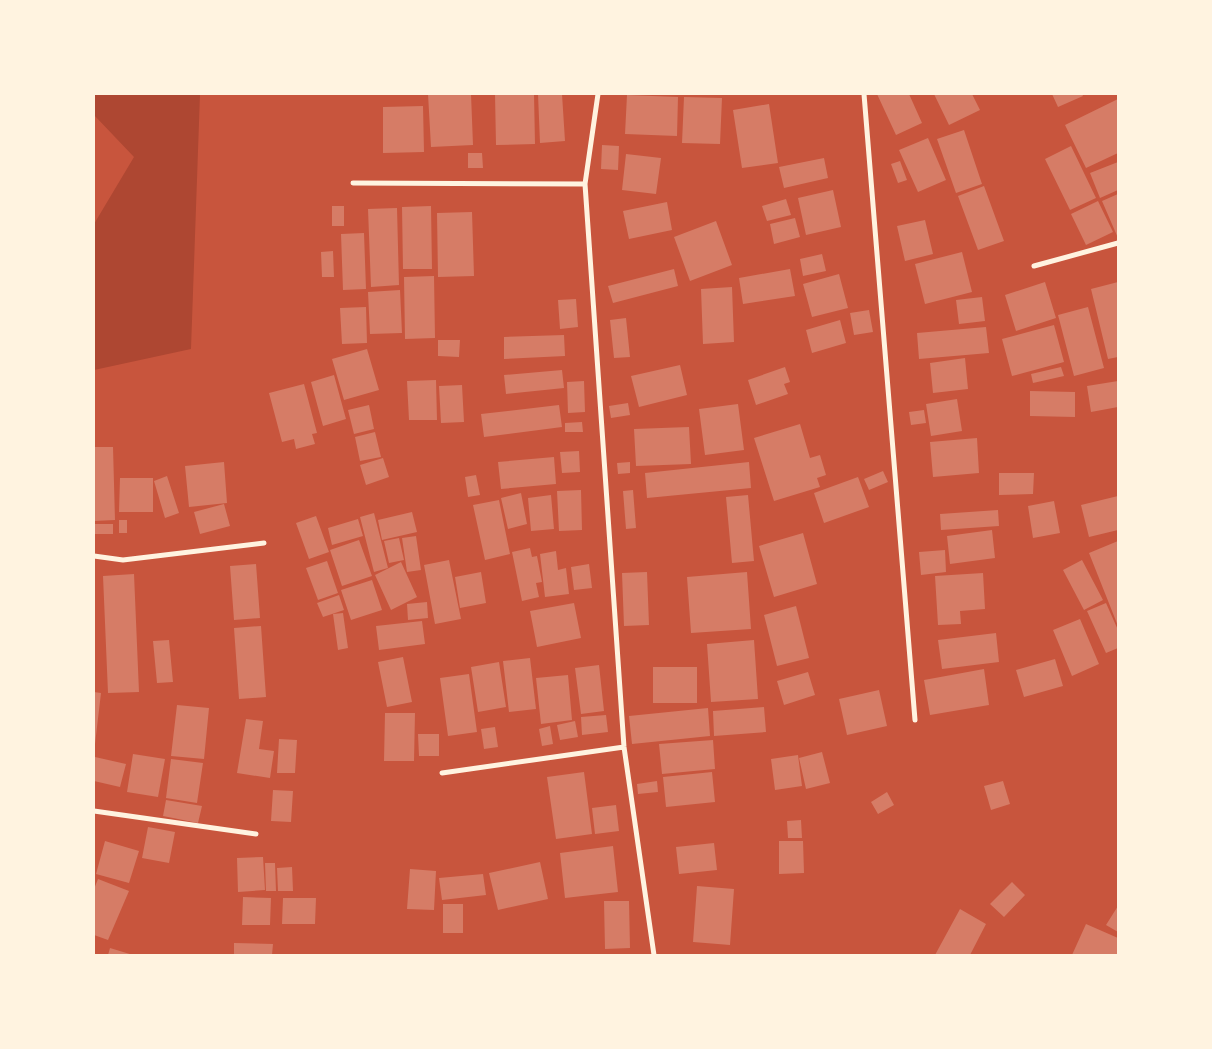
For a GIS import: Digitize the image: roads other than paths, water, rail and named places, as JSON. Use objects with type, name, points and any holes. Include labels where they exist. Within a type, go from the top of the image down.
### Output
[{"type":"street","points":[[598,94],[584,184],[624,747],[654,955]]},
{"type":"street","points":[[864,94],[915,720]]},
{"type":"street","points":[[353,183],[584,184]]},
{"type":"street","points":[[1034,266],[1118,243]]},
{"type":"street","points":[[94,556],[123,560],[264,543]]},
{"type":"street","points":[[442,773],[624,747]]},
{"type":"street","points":[[94,810],[256,834]]}]
